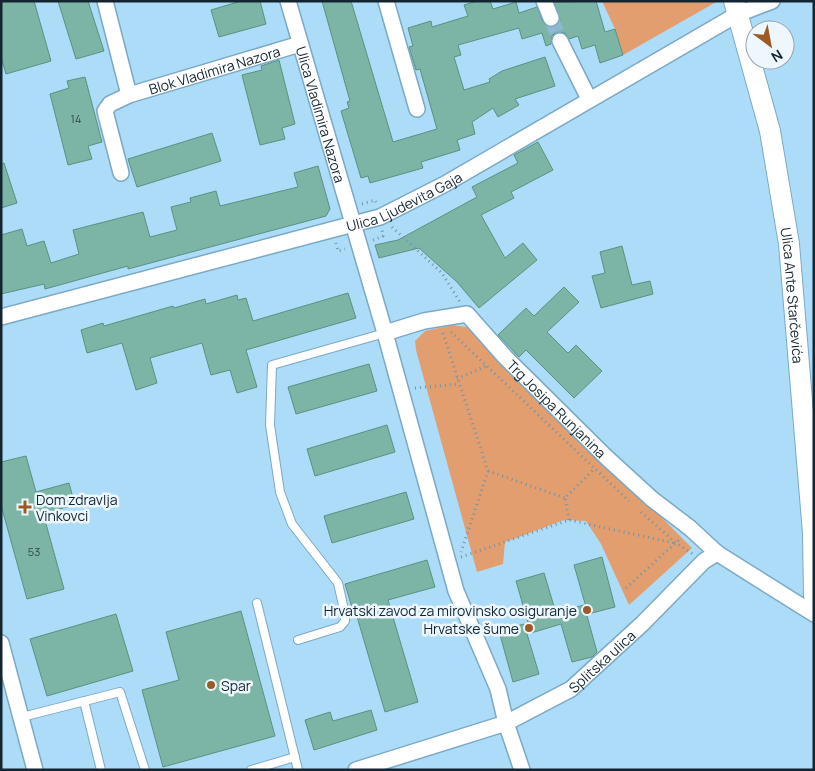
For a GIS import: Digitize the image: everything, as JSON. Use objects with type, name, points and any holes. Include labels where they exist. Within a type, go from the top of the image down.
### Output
[{"type":"street","points":[[105,1],[129,95]]},
{"type":"street","name":"Ulica Vladimira Nazora","points":[[288,1],[354,225]]},
{"type":"street","points":[[386,1],[416,109]]},
{"type":"street","points":[[544,1],[551,18]]},
{"type":"street","name":"Ulica Ljudevita Gaja","points":[[1,317],[380,217],[445,184],[589,99],[736,7],[772,1]]},
{"type":"street","name":"Ulica Ante Starčevića","points":[[736,7],[770,130],[789,244],[813,532],[814,596]]},
{"type":"street","points":[[560,42],[589,99]]},
{"type":"street","name":"Blok Vladimira Nazora","points":[[121,173],[105,111],[110,104],[129,95],[300,44]]},
{"type":"street","points":[[354,225],[400,390],[453,558],[456,591],[498,689],[506,723],[522,770]]},
{"type":"street","points":[[385,333],[438,318],[467,314]]},
{"type":"street","name":"Trg Josipa Runjanina","points":[[467,314],[505,357],[606,457],[652,499],[690,528],[717,552]]},
{"type":"street","points":[[717,552],[814,614]]},
{"type":"street","name":"Splitska ulica","points":[[356,770],[506,723],[570,689],[642,624],[704,561],[717,552]]},
{"type":"street","points":[[1,643],[35,770]]},
{"type":"lane","points":[[298,640],[340,627],[345,621],[345,614],[338,583],[292,524],[280,492],[270,425],[272,365],[385,333]]},
{"type":"lane","points":[[257,603],[298,770]]},
{"type":"lane","points":[[22,717],[120,692],[144,770]]},
{"type":"lane","points":[[84,701],[101,770]]},
{"type":"lane","points":[[251,770],[295,758]]},
{"type":"path","points":[[380,217],[442,273],[467,314]]},
{"type":"path","points":[[438,318],[488,471],[453,558]]},
{"type":"path","points":[[457,379],[505,357]]},
{"type":"path","points":[[400,390],[459,384]]},
{"type":"path","points":[[565,498],[606,457]]},
{"type":"path","points":[[488,471],[565,498]]},
{"type":"path","points":[[565,498],[569,520]]},
{"type":"path","points":[[453,558],[569,520],[692,548],[705,542]]},
{"type":"path","points":[[626,588],[690,528]]},
{"type":"shaded area","points":[[602,1],[718,1],[623,55],[615,29]]},
{"type":"shaded area","points":[[453,325],[473,328],[692,548],[629,605],[601,544],[586,521],[564,520],[505,542],[503,564],[477,572],[415,341],[425,331]]},
{"type":"building","points":[[1,1],[34,1],[51,61],[6,74],[1,57]]},
{"type":"building","points":[[58,1],[88,1],[104,51],[76,59]]},
{"type":"building","points":[[241,1],[260,1],[266,24],[219,37],[211,10]]},
{"type":"building","points":[[322,1],[351,1],[393,142],[437,129],[420,69],[416,70],[409,47],[413,46],[408,28],[431,21],[432,27],[468,16],[464,5],[477,1],[490,1],[493,9],[516,2],[519,13],[537,7],[543,22],[550,27],[555,26],[560,20],[554,2],[596,1],[605,32],[615,29],[623,55],[600,63],[595,45],[582,49],[578,36],[569,39],[565,33],[556,32],[552,36],[551,44],[546,46],[542,33],[522,39],[519,28],[458,45],[461,55],[454,57],[464,90],[490,82],[489,79],[502,71],[545,57],[555,86],[515,99],[519,105],[498,117],[493,108],[472,122],[475,134],[457,140],[460,150],[421,162],[423,168],[370,183],[368,176],[361,178],[341,111],[349,108],[347,102],[350,101]]},
{"type":"building","points":[[279,60],[295,124],[282,128],[285,139],[260,145],[242,75],[262,70],[261,66]]},
{"type":"building","points":[[85,77],[102,142],[88,146],[92,159],[68,165],[50,94],[69,88],[67,81]]},
{"type":"building","points":[[212,133],[221,161],[137,187],[128,159]]},
{"type":"building","points":[[538,142],[553,170],[511,192],[514,198],[481,215],[505,258],[523,243],[537,260],[479,308],[457,282],[419,248],[379,258],[375,245],[398,240],[477,197],[472,187],[518,163],[514,155]]},
{"type":"building","points":[[4,163],[17,203],[1,208],[1,164]]},
{"type":"building","points":[[318,166],[330,209],[326,216],[128,269],[128,266],[45,289],[44,284],[1,294],[1,235],[22,229],[27,246],[44,241],[51,263],[79,254],[73,230],[143,212],[150,237],[177,230],[171,207],[191,202],[190,198],[216,191],[220,206],[298,187],[294,173]]},
{"type":"building","points":[[622,246],[632,285],[650,281],[653,294],[601,308],[592,276],[605,273],[600,252]]},
{"type":"building","points":[[564,287],[579,302],[547,332],[568,353],[576,345],[602,371],[574,398],[526,350],[519,357],[498,335],[526,308],[534,316]]},
{"type":"building","points":[[348,293],[356,318],[246,350],[257,387],[237,393],[230,370],[211,375],[202,343],[150,358],[157,383],[136,390],[122,343],[87,353],[81,330],[103,323],[104,326],[173,306],[174,308],[205,299],[206,304],[237,295],[238,300],[246,298],[253,321]]},
{"type":"building","points":[[369,364],[377,391],[296,414],[288,387]]},
{"type":"building","points":[[387,425],[395,452],[315,476],[307,449]]},
{"type":"building","points":[[26,456],[36,492],[69,483],[75,505],[43,513],[64,589],[27,599],[1,505],[1,462]]},
{"type":"building","points":[[406,492],[414,519],[332,543],[324,516]]},
{"type":"building","points":[[602,557],[615,607],[588,614],[574,565]]},
{"type":"building","points":[[427,560],[435,587],[388,600],[418,702],[385,712],[355,610],[353,611],[345,584]]},
{"type":"building","points":[[544,573],[556,613],[584,605],[597,652],[592,657],[572,662],[561,624],[531,633],[516,581]]},
{"type":"building","name":"Spar","points":[[241,611],[275,736],[163,767],[142,690],[179,680],[166,632]]},
{"type":"building","points":[[116,614],[133,671],[47,696],[30,639]]},
{"type":"building","points":[[524,624],[539,674],[513,682],[499,631]]},
{"type":"building","points":[[371,710],[377,730],[314,750],[305,720],[330,712],[333,721]]},
{"type":"tunnel","points":[[551,18],[560,41]]},
{"type":"place","name":"Dom zdravlja Vinkovci","points":[[25,507]]},
{"type":"place","name":"Hrvatski zavod za mirovinsko osiguranje","points":[[587,610]]},
{"type":"place","name":"Hrvatske šume","points":[[529,628]]},
{"type":"place","name":"Spar","points":[[211,685]]}]
